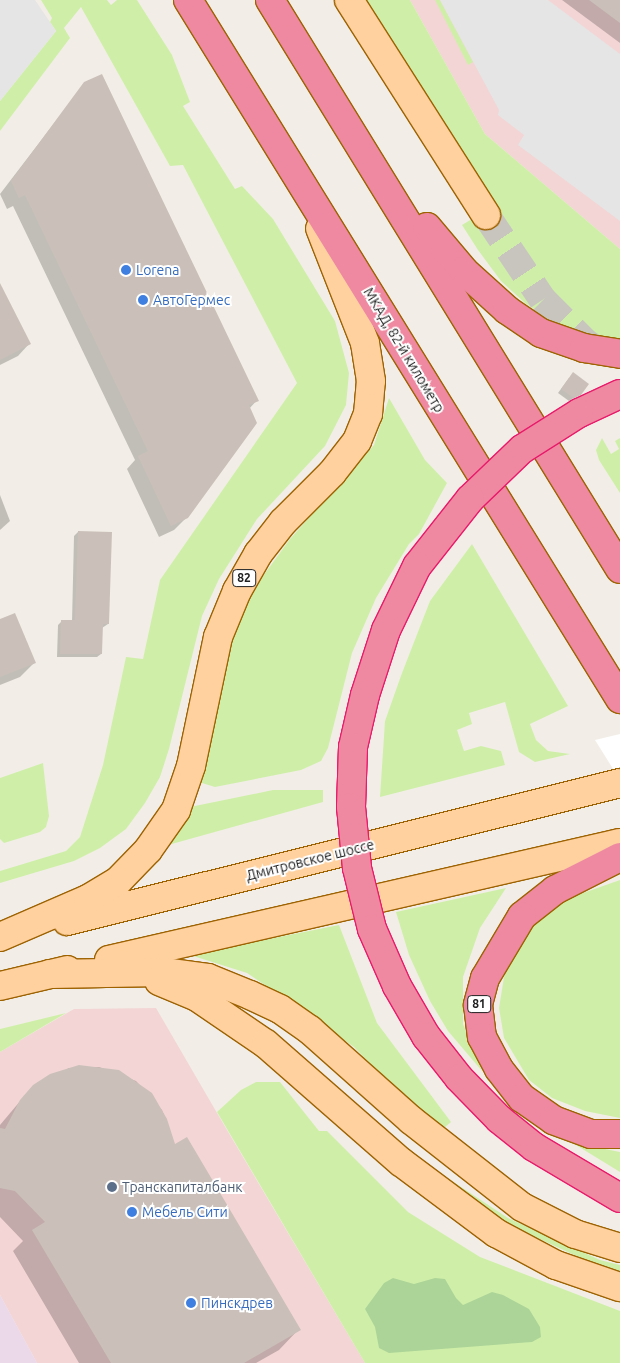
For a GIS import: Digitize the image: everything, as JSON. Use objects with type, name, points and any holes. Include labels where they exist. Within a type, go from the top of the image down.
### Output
[{"type":"highway","name":"МКАД, 82-й километр","points":[[188,0],[295,170],[620,698]]},
{"type":"highway","points":[[270,0],[620,569]]},
{"type":"highway","points":[[372,163],[464,271],[507,310],[541,333],[584,348],[620,354]]},
{"type":"highway","points":[[620,394],[579,413],[522,449],[470,499],[417,566],[386,630],[365,695],[353,747],[351,807],[357,868],[372,929],[397,986],[426,1036],[459,1078],[499,1119],[534,1147],[620,1198]]},
{"type":"highway","name":"81","points":[[620,857],[555,890],[522,916],[485,978],[478,1005],[482,1037],[499,1069],[522,1098],[553,1120],[584,1132],[620,1134]]},
{"type":"main road","points":[[349,0],[486,216]]},
{"type":"main road","name":"82","points":[[0,937],[88,899],[118,881],[148,850],[176,810],[191,766],[218,637],[237,591],[258,554],[283,522],[332,473],[352,447],[368,414],[371,381],[365,343],[295,170]]},
{"type":"main road","name":"Дмитровское шоссе","points":[[0,937],[620,783]]},
{"type":"main road","points":[[0,986],[620,843]]},
{"type":"main road","points":[[50,974],[126,971],[163,972],[208,978],[280,1009],[310,1030],[411,1120],[522,1207],[575,1234],[620,1248]]},
{"type":"main road","points":[[126,971],[197,997],[226,1014],[266,1044],[401,1162],[496,1233],[556,1265],[620,1287]]},
{"type":"shaded area","points":[[0,0],[35,0],[56,31],[0,101]]},
{"type":"shaded area","points":[[410,0],[620,0],[620,249],[485,134]]},
{"type":"shaded area","points":[[440,0],[548,0],[620,54],[620,221],[518,145],[524,135],[498,115],[499,110]]},
{"type":"shaded area","name":"Мебель Сити","points":[[156,1008],[365,1363],[37,1363],[0,1295],[0,1052],[74,1009]]},
{"type":"shaded area","points":[[0,1295],[37,1363],[0,1363]]},
{"type":"green space","points":[[41,0],[107,0],[111,5],[117,0],[137,0],[172,55],[190,102],[183,106],[235,189],[242,186],[273,219],[335,321],[349,373],[346,405],[325,446],[257,519],[219,579],[202,616],[169,749],[160,777],[145,803],[126,829],[100,848],[74,861],[0,883],[0,871],[66,851],[80,837],[103,765],[126,657],[143,659],[160,580],[297,383],[183,165],[170,166],[81,7],[64,28],[70,38],[0,131],[0,101],[56,31],[50,22],[52,18]]},
{"type":"green space","points":[[365,0],[410,0],[485,134],[620,249],[620,345],[582,335],[555,323],[525,303],[501,281],[478,250],[462,225],[495,205]]},
{"type":"green space","points":[[435,0],[440,0],[473,62],[468,65]]},
{"type":"green space","points":[[389,398],[425,460],[447,483],[419,534],[409,544],[376,598],[352,653],[328,748],[321,761],[301,770],[215,787],[192,780],[234,633],[255,587],[290,539],[374,445]]},
{"type":"green space","points":[[602,438],[611,454],[619,449],[615,441],[620,438],[620,493],[599,460],[596,450]]},
{"type":"green space","points":[[472,544],[568,706],[530,724],[536,740],[548,751],[570,754],[535,762],[519,752],[505,702],[469,713],[472,724],[457,730],[464,751],[481,746],[501,751],[505,765],[380,797],[385,721],[402,673],[430,601]]},
{"type":"green space","points":[[43,763],[49,816],[46,827],[40,832],[4,843],[0,839],[0,778]]},
{"type":"green space","points":[[273,790],[323,790],[323,802],[161,847],[185,808]]},
{"type":"green space","points":[[620,880],[620,1118],[585,1111],[552,1098],[529,1080],[504,1038],[499,1008],[504,977],[515,948],[536,921],[569,898]]},
{"type":"green space","points":[[506,888],[480,928],[463,977],[463,1024],[482,1071],[448,1031],[430,1001],[409,955],[396,912]]},
{"type":"green space","points":[[339,925],[377,1023],[451,1122],[444,1128],[394,1088],[354,1047],[305,1012],[247,973],[190,955]]},
{"type":"green space","points":[[66,1013],[0,1052],[0,1029]]},
{"type":"green space","points":[[256,1082],[280,1082],[319,1131],[327,1131],[408,1212],[480,1257],[620,1311],[620,1363],[365,1363],[217,1112],[241,1090]]},
{"type":"green space","points":[[571,1142],[620,1152],[620,1172]]},
{"type":"green space","points":[[449,1179],[508,1218],[600,1260],[620,1265],[620,1276],[498,1220]]},
{"type":"green space","points":[[393,1278],[414,1284],[435,1278],[445,1279],[456,1298],[463,1305],[492,1292],[503,1295],[529,1309],[540,1327],[541,1337],[532,1342],[389,1353],[379,1348],[375,1327],[365,1309],[384,1283]]},
{"type":"pier","points":[[620,734],[620,780],[595,740]]},
{"type":"building","points":[[589,0],[620,0],[620,23]]},
{"type":"building","name":"АвтоГермес","points":[[102,74],[259,401],[249,405],[257,423],[188,518],[171,526],[138,456],[148,451],[25,195],[19,198],[11,181],[84,82]]},
{"type":"building","points":[[0,283],[31,344],[0,360]]},
{"type":"building","points":[[573,372],[589,384],[581,395],[574,398],[561,389]]},
{"type":"building","points":[[78,531],[112,532],[109,624],[103,624],[102,654],[60,654],[61,620],[75,620]]},
{"type":"building","points":[[15,613],[36,663],[0,677],[0,619]]},
{"type":"building","name":"Мебель Сити","points":[[79,1065],[119,1070],[152,1093],[167,1119],[175,1144],[187,1137],[301,1330],[244,1363],[111,1363],[32,1230],[45,1222],[15,1191],[0,1188],[0,1128],[5,1129],[20,1100],[33,1085],[50,1074]]},
{"type":"tunnel","points":[[486,215],[543,300],[585,342],[600,352]]},
{"type":"place","name":"Lorena","points":[[126,270]]},
{"type":"place","name":"АвтоГермес","points":[[143,300]]},
{"type":"place","name":"Транскапиталбанк","points":[[112,1187]]},
{"type":"place","name":"Мебель Сити","points":[[132,1212]]},
{"type":"place","name":"Пинскдрев","points":[[191,1303]]}]
